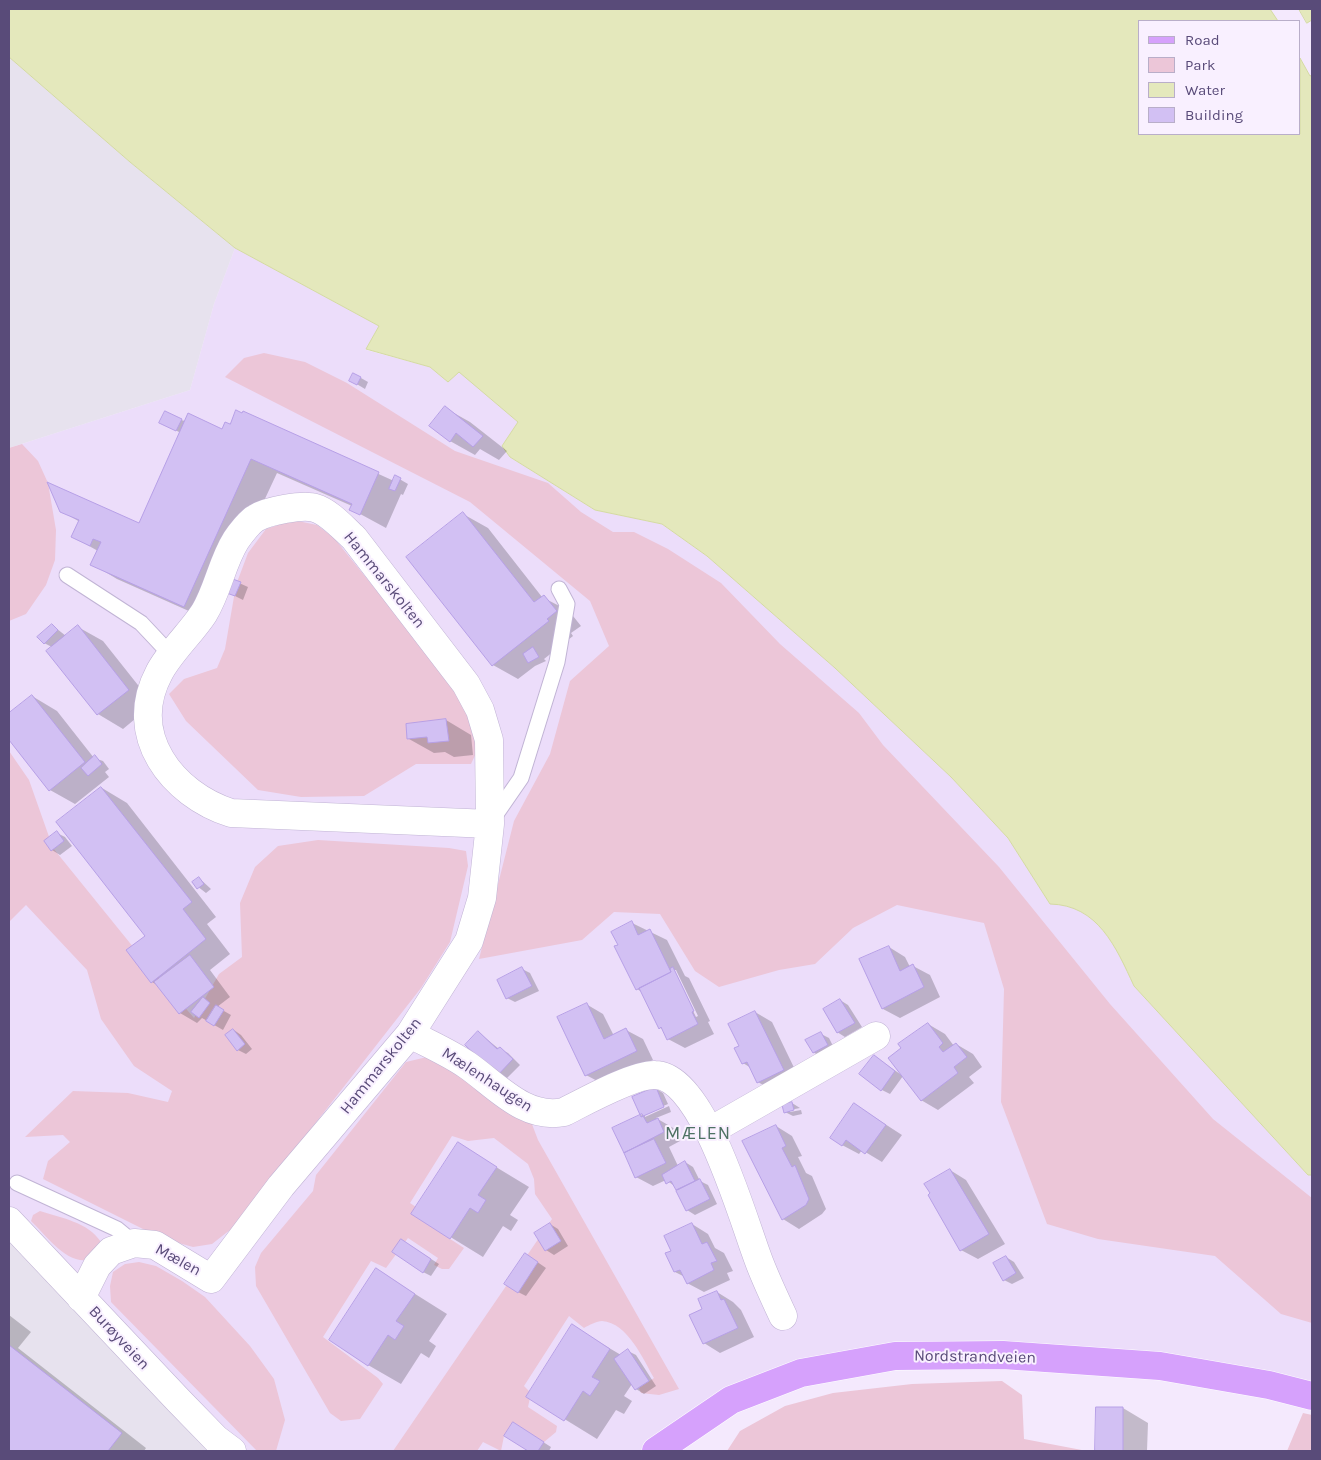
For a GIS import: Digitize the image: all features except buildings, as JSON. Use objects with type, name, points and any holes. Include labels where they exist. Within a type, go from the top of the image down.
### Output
[{"type":"main road","name":"Nordstrandveien","points":[[656,1451],[731,1400],[801,1372],[895,1356],[1003,1354],[1160,1366],[1269,1385],[1312,1396]]},
{"type":"street","name":"Hammarskolten","points":[[211,1279],[281,1186],[410,1034],[469,941],[482,898],[490,824],[489,740],[480,710],[466,684],[354,538],[333,520],[315,508],[280,510],[256,518],[236,540],[204,612],[159,672],[150,694],[148,719],[151,739],[159,760],[198,798],[211,806],[232,813],[490,824]]},
{"type":"street","name":"Mælenhaugen","points":[[410,1034],[466,1064],[520,1105],[539,1113],[551,1115],[564,1112],[640,1078],[655,1074],[669,1077],[679,1084],[691,1098],[710,1132],[760,1264],[783,1316]]},
{"type":"street","points":[[710,1132],[876,1036]]},
{"type":"street","name":"Burøyveien","points":[[9,1221],[179,1401],[216,1439],[232,1451]]},
{"type":"street","name":"Mælen","points":[[81,1298],[97,1266],[111,1251],[134,1243],[155,1245],[211,1279]]},
{"type":"lane","points":[[67,575],[141,623],[172,656]]},
{"type":"lane","points":[[490,824],[521,778],[557,662],[567,604],[559,589]]},
{"type":"lane","points":[[17,1183],[117,1229],[134,1243]]},
{"type":"shaded area","points":[[9,57],[130,162],[235,248],[214,304],[190,390],[9,448]]},
{"type":"shaded area","points":[[235,248],[379,326],[366,350],[430,367],[448,382],[459,371],[518,422],[502,446],[510,457],[595,510],[662,524],[707,556],[835,668],[951,777],[1008,838],[1050,904],[1068,904],[1095,920],[1117,949],[1134,986],[1308,1175],[1312,1175],[1312,1398],[1003,1355],[801,1373],[656,1451],[228,1451],[9,1221],[9,448],[190,390],[214,304]]},
{"type":"shaded area","points":[[9,1219],[228,1451],[9,1451]]},
{"type":"green space","points":[[264,353],[305,362],[347,383],[455,451],[548,483],[581,512],[613,532],[634,532],[668,549],[721,583],[780,644],[859,713],[883,745],[999,867],[1110,1004],[1213,1119],[1312,1198],[1312,1323],[1281,1314],[1215,1256],[1098,1239],[1047,1224],[1001,1102],[1004,989],[984,923],[897,905],[853,928],[815,964],[779,970],[719,987],[695,971],[660,914],[614,912],[582,940],[479,959],[514,821],[550,754],[570,681],[609,646],[590,601],[470,502],[225,377],[244,358]]},
{"type":"green space","points":[[22,444],[38,461],[48,483],[56,530],[55,560],[46,585],[26,614],[9,621],[9,448]]},
{"type":"green space","points":[[293,520],[317,525],[334,538],[453,685],[470,718],[477,751],[471,764],[416,764],[364,796],[301,797],[258,790],[186,721],[169,694],[184,679],[217,668],[225,649],[236,585],[248,553],[266,529]]},
{"type":"green space","points":[[9,751],[29,780],[53,848],[138,953],[194,1018],[219,974],[242,957],[240,903],[255,867],[278,846],[318,840],[449,848],[466,851],[468,866],[450,942],[421,988],[235,1226],[212,1244],[193,1247],[161,1238],[43,1179],[48,1161],[70,1142],[63,1135],[25,1137],[73,1091],[128,1093],[168,1102],[172,1091],[134,1066],[101,1019],[87,970],[26,905],[9,922]]},
{"type":"green space","points":[[427,1057],[450,1064],[530,1119],[538,1140],[679,1389],[659,1395],[641,1393],[639,1388],[654,1378],[640,1352],[627,1335],[620,1328],[602,1321],[595,1322],[584,1328],[569,1316],[524,1386],[531,1393],[528,1407],[557,1426],[556,1432],[544,1442],[513,1422],[504,1436],[501,1451],[483,1442],[477,1451],[393,1451],[552,1219],[535,1194],[534,1179],[528,1164],[494,1138],[468,1141],[452,1136],[410,1203],[422,1211],[418,1218],[464,1248],[449,1269],[442,1269],[434,1265],[438,1258],[408,1238],[386,1268],[371,1261],[323,1337],[378,1378],[383,1384],[360,1419],[341,1421],[330,1413],[256,1286],[255,1267],[261,1253],[313,1191],[316,1175],[406,1062]]},
{"type":"green space","points":[[40,1211],[82,1225],[96,1235],[101,1242],[87,1260],[71,1257],[56,1247],[31,1221],[33,1215]]},
{"type":"green space","points":[[139,1262],[156,1266],[205,1297],[250,1346],[274,1379],[285,1420],[276,1451],[257,1451],[111,1302],[110,1286],[113,1272],[125,1264]]},
{"type":"green space","points":[[1002,1381],[1022,1395],[1024,1439],[1087,1451],[727,1451],[740,1431],[785,1406],[833,1393],[912,1384]]},
{"type":"green space","points":[[1303,1413],[1312,1415],[1312,1451],[1287,1451]]},
{"type":"water","points":[[9,9],[1270,9],[1277,20],[1138,20],[1138,135],[1301,135],[1301,60],[1310,76],[1312,75],[1312,1175],[1308,1175],[1134,986],[1112,943],[1093,920],[1067,906],[1050,904],[1008,838],[951,777],[835,668],[707,556],[662,524],[595,510],[510,457],[502,446],[518,422],[459,372],[448,382],[430,367],[366,349],[379,326],[235,248],[130,162],[9,57]]},
{"type":"water","points":[[1299,9],[1312,9],[1312,20],[1307,23]]},
{"type":"district","name":"MÆLEN","points":[[698,1134]]}]
